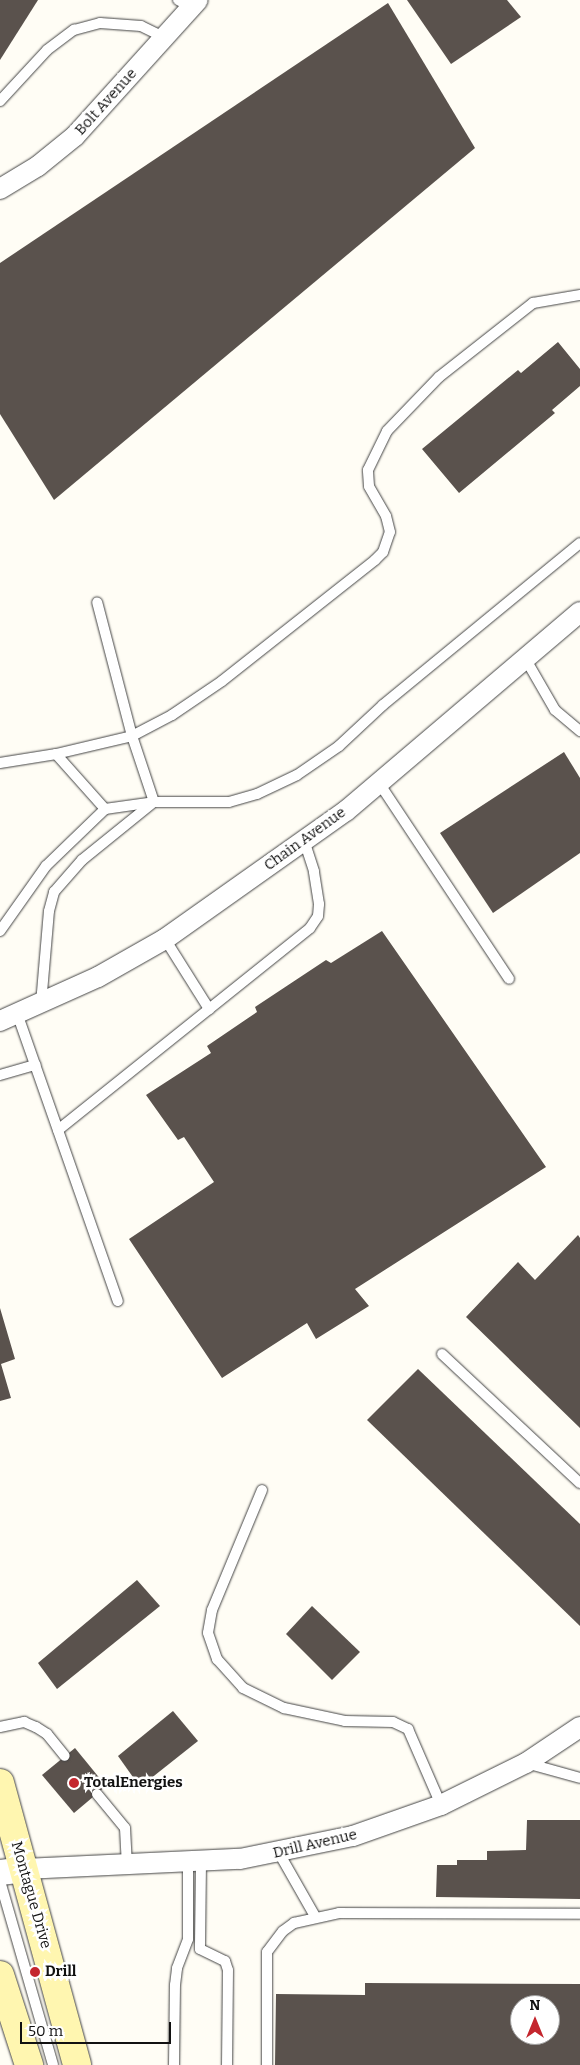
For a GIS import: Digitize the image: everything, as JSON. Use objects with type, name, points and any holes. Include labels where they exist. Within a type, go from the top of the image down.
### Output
[{"type":"main road","name":"Montague Drive","points":[[0,1783],[12,1871],[77,2065]]},
{"type":"main road","points":[[0,1975],[29,2065]]},
{"type":"street","name":"Bolt Avenue","points":[[0,189],[38,166],[75,136],[164,37],[189,2]]},
{"type":"street","name":"Chain Avenue","points":[[9,1019],[41,1005],[165,939],[304,840],[379,783],[580,612]]},
{"type":"street","name":"Drill Avenue","points":[[12,1871],[195,1863],[279,1853],[353,1836],[441,1805],[526,1763],[580,1727]]},
{"type":"lane","points":[[0,101],[47,50],[74,30],[100,23],[141,26],[164,37]]},
{"type":"lane","points":[[0,763],[56,754],[132,736],[200,697],[375,560],[383,552],[390,532],[386,516],[369,486],[368,470],[387,431],[439,377],[533,303],[580,296]]},
{"type":"lane","points":[[0,931],[46,866],[106,809],[154,802],[229,802],[257,794],[297,775],[339,746],[383,704],[580,543]]},
{"type":"lane","points":[[97,602],[132,736],[154,802]]},
{"type":"lane","points":[[524,658],[555,710],[580,732]]},
{"type":"lane","points":[[56,754],[106,809]]},
{"type":"lane","points":[[379,783],[509,979]]},
{"type":"lane","points":[[41,1005],[49,911],[54,892],[82,860],[154,802]]},
{"type":"lane","points":[[58,1130],[310,928],[318,916],[314,871],[304,840]]},
{"type":"lane","points":[[165,939],[209,1009]]},
{"type":"lane","points":[[9,1019],[36,1065],[118,1301]]},
{"type":"lane","points":[[0,1074],[36,1065]]},
{"type":"lane","points":[[442,1354],[580,1483]]},
{"type":"lane","points":[[262,1490],[212,1610],[208,1633],[217,1659],[244,1688],[284,1708],[345,1721],[393,1722],[408,1729],[441,1805]]},
{"type":"lane","points":[[0,1727],[24,1722],[36,1727],[47,1734],[65,1756]]},
{"type":"lane","points":[[526,1763],[580,1778]]},
{"type":"lane","points":[[97,1794],[125,1828],[127,1865]]},
{"type":"lane","points":[[279,1853],[315,1916]]},
{"type":"lane","points":[[174,2065],[175,1985],[177,1968],[188,1939],[195,1863]]},
{"type":"lane","points":[[195,1863],[200,1949],[225,1962],[228,1970],[227,2065]]},
{"type":"lane","points":[[0,1881],[53,2065]]},
{"type":"lane","points":[[267,2065],[267,1952],[283,1931],[294,1923],[315,1916],[580,1914]]},
{"type":"building","points":[[0,0],[38,0],[0,60]]},
{"type":"building","points":[[407,0],[507,0],[521,17],[451,64]]},
{"type":"building","points":[[388,3],[475,148],[54,500],[0,414],[0,263]]},
{"type":"building","points":[[558,342],[580,369],[580,386],[552,410],[555,413],[459,493],[422,449],[518,370],[521,373]]},
{"type":"building","points":[[564,752],[580,778],[580,853],[493,913],[440,833]]},
{"type":"building","points":[[382,931],[546,1167],[355,1289],[369,1306],[316,1339],[307,1323],[222,1378],[129,1239],[214,1182],[184,1137],[178,1140],[146,1095],[211,1053],[207,1046],[257,1012],[255,1007],[326,960],[331,963]]},
{"type":"building","points":[[578,1235],[580,1238],[580,1428],[466,1317],[518,1262],[535,1280]]},
{"type":"building","points":[[0,1308],[15,1359],[1,1364],[11,1398],[0,1401]]},
{"type":"building","points":[[418,1369],[580,1524],[580,1626],[367,1420]]},
{"type":"building","points":[[137,1580],[160,1606],[57,1689],[38,1663]]},
{"type":"building","points":[[312,1606],[360,1652],[332,1680],[286,1634]]},
{"type":"building","points":[[173,1711],[198,1741],[140,1787],[118,1756]]},
{"type":"building","points":[[75,1748],[106,1786],[74,1813],[42,1775]]},
{"type":"building","points":[[527,1820],[580,1820],[580,1899],[436,1897],[437,1865],[457,1865],[457,1860],[487,1860],[487,1851],[526,1850]]},
{"type":"building","points":[[365,1983],[580,1984],[580,2065],[275,2065],[276,1994],[365,1995]]},
{"type":"place","name":"TotalEnergies","points":[[74,1783]]},
{"type":"place","name":"Drill","points":[[35,1972]]}]
